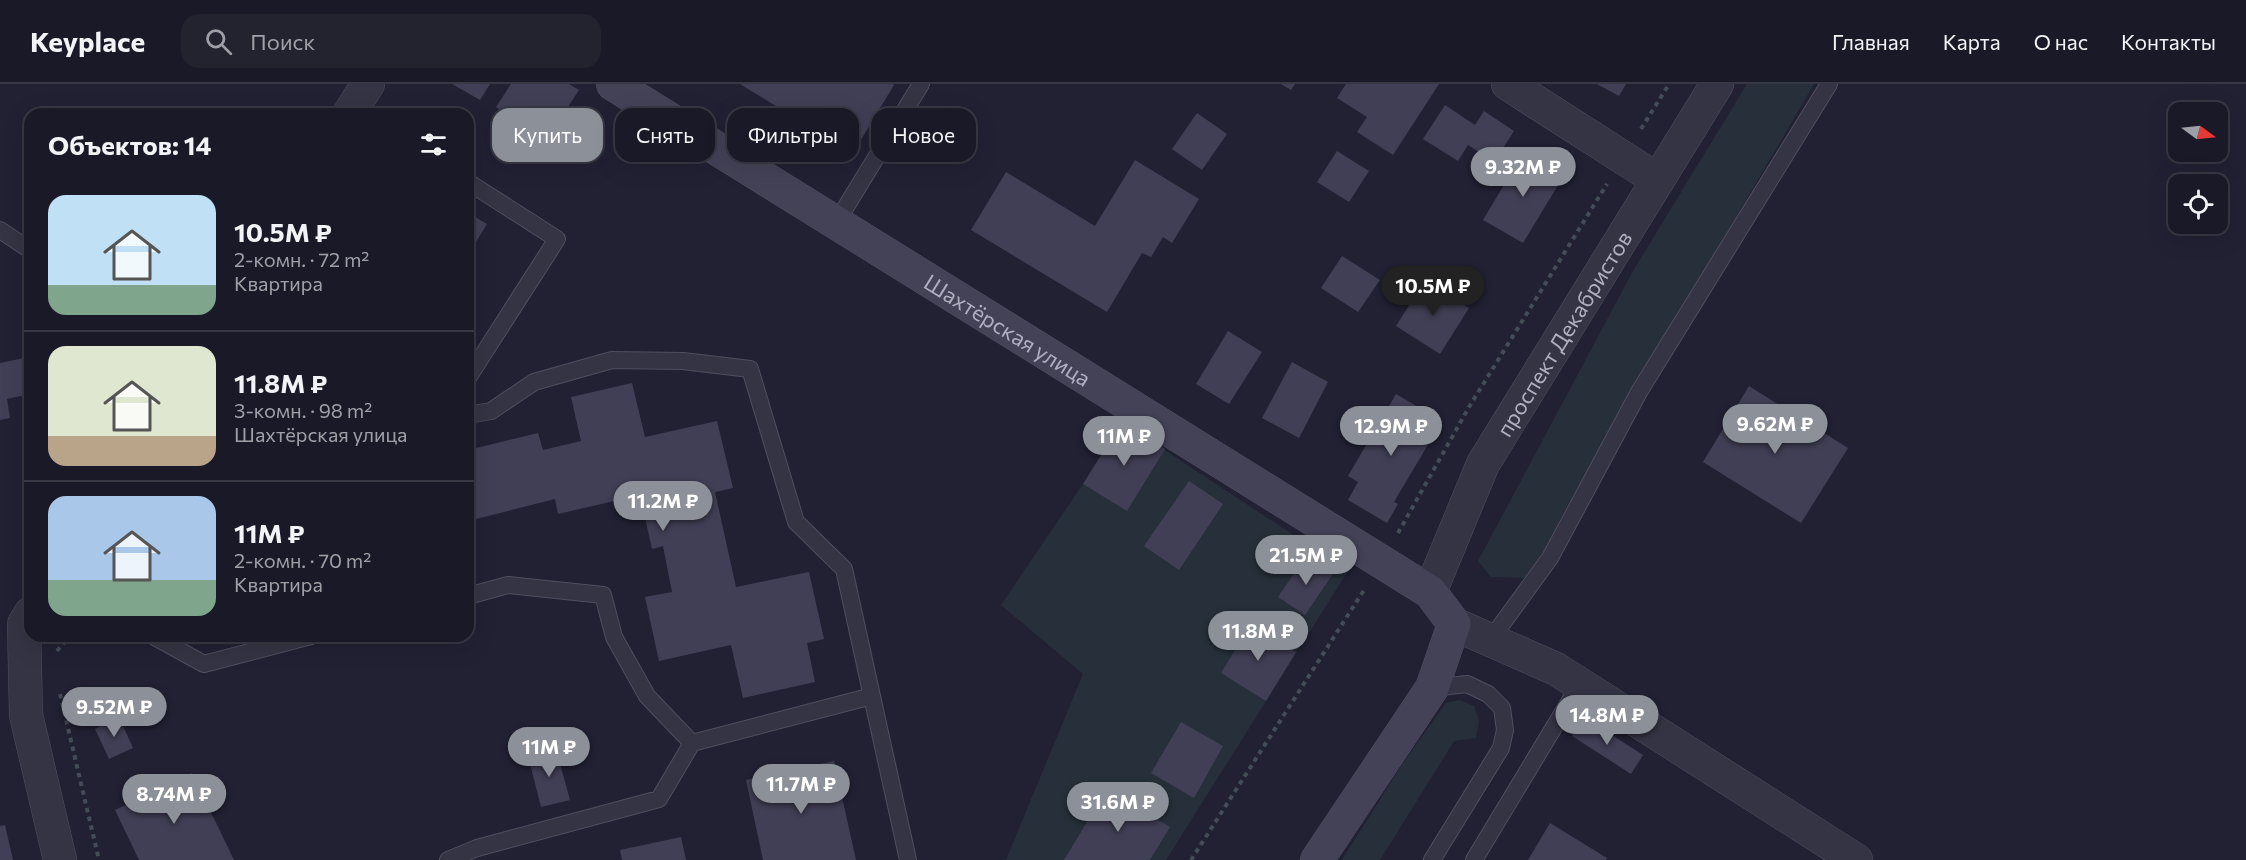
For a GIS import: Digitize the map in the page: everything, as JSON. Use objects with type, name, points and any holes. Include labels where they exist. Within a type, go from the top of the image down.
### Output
[{"type":"main road","name":"Шахтёрская улица","points":[[613,84],[646,93],[836,222],[1430,592],[1454,624]]},
{"type":"main road","points":[[1317,860],[1432,687],[1454,624]]},
{"type":"street","points":[[1508,84],[1658,180]]},
{"type":"street","name":"проспект Декабристов","points":[[1430,592],[1483,464],[1717,84]]},
{"type":"street","points":[[1454,624],[1556,669],[1856,860]]},
{"type":"street","points":[[27,642],[26,716],[60,860]]},
{"type":"lane","points":[[836,222],[921,84]]},
{"type":"lane","points":[[1491,639],[1551,558],[1639,392],[1829,84]]},
{"type":"lane","points":[[474,186],[557,238],[474,369]]},
{"type":"lane","points":[[0,230],[24,246]]},
{"type":"lane","points":[[474,413],[490,411],[534,382],[612,360],[683,361],[750,369],[796,522],[844,569],[908,860]]},
{"type":"lane","points":[[474,594],[508,585],[603,596],[615,637],[647,696],[692,743]]},
{"type":"lane","points":[[164,642],[204,664],[288,642]]},
{"type":"lane","points":[[1432,687],[1467,684],[1488,694],[1502,708],[1505,730],[1500,748],[1432,860]]},
{"type":"lane","points":[[1474,860],[1580,684]]},
{"type":"lane","points":[[448,860],[477,848],[659,799],[692,743],[872,696]]},
{"type":"path","points":[[1398,534],[1469,408],[1669,84]]},
{"type":"path","points":[[1191,860],[1368,583]]},
{"type":"path","points":[[52,658],[64,642]]},
{"type":"path","points":[[60,692],[99,860]]},
{"type":"shaded area","points":[[1747,84],[1814,84],[1567,506],[1530,578],[1491,577],[1478,561],[1633,271]]},
{"type":"shaded area","points":[[1122,422],[1348,571],[1166,860],[1006,860],[1083,674],[1001,605]]},
{"type":"shaded area","points":[[1459,700],[1474,706],[1479,721],[1476,738],[1454,741],[1380,860],[1342,860],[1403,763],[1446,703]]},
{"type":"building","points":[[452,84],[490,84],[480,100]]},
{"type":"building","points":[[511,84],[569,84],[579,90],[567,108],[496,107]]},
{"type":"building","points":[[740,84],[894,85],[880,108],[871,108],[871,123],[859,143],[859,108],[779,108]]},
{"type":"building","points":[[1281,84],[1295,84],[1291,90]]},
{"type":"building","points":[[1346,84],[1439,84],[1393,155],[1357,132],[1367,117],[1337,98]]},
{"type":"building","points":[[1597,84],[1626,84],[1619,96]]},
{"type":"building","points":[[1445,105],[1475,125],[1484,111],[1514,131],[1494,162],[1468,145],[1458,161],[1423,139]]},
{"type":"building","points":[[1197,113],[1227,134],[1202,170],[1172,149]]},
{"type":"building","points":[[1337,151],[1369,171],[1349,202],[1317,182]]},
{"type":"building","points":[[1523,153],[1563,177],[1523,243],[1483,220]]},
{"type":"building","points":[[1135,160],[1199,199],[1172,243],[1163,237],[1151,257],[1142,253],[1107,312],[971,230],[1006,172],[1095,226]]},
{"type":"building","points":[[474,216],[487,224],[474,245]]},
{"type":"building","points":[[1342,256],[1380,280],[1358,312],[1321,288]]},
{"type":"building","points":[[1425,280],[1469,308],[1440,354],[1396,326]]},
{"type":"building","points":[[1228,331],[1262,352],[1229,404],[1196,384]]},
{"type":"building","points":[[24,358],[24,395],[7,399],[10,418],[0,420],[0,363]]},
{"type":"building","points":[[1292,362],[1328,382],[1299,438],[1262,418]]},
{"type":"building","points":[[632,383],[645,437],[717,421],[733,488],[715,492],[736,587],[809,572],[824,639],[807,643],[815,682],[743,698],[731,645],[659,661],[645,597],[672,592],[663,546],[652,549],[640,495],[558,514],[555,499],[474,519],[474,449],[538,433],[543,450],[581,441],[571,397]]},
{"type":"building","points":[[1749,386],[1848,448],[1801,523],[1703,462]]},
{"type":"building","points":[[1396,394],[1442,421],[1394,502],[1398,504],[1387,523],[1348,500],[1358,482],[1348,476]]},
{"type":"building","points":[[1122,422],[1165,449],[1127,511],[1083,484]]},
{"type":"building","points":[[1189,481],[1223,504],[1179,570],[1144,546]]},
{"type":"building","points":[[1306,556],[1333,574],[1305,615],[1278,597]]},
{"type":"building","points":[[1251,624],[1296,652],[1266,701],[1221,673]]},
{"type":"building","points":[[119,717],[133,748],[109,759],[95,729]]},
{"type":"building","points":[[1584,717],[1643,755],[1631,774],[1572,736]]},
{"type":"building","points":[[1181,722],[1223,746],[1194,798],[1151,773]]},
{"type":"building","points":[[556,749],[570,800],[541,807],[528,756]]},
{"type":"building","points":[[834,761],[856,860],[763,860],[746,780]]},
{"type":"building","points":[[192,773],[234,860],[139,860],[115,810]]},
{"type":"building","points":[[1107,789],[1170,827],[1150,860],[1064,860]]},
{"type":"building","points":[[1550,823],[1607,858],[1606,860],[1528,860]]},
{"type":"building","points":[[5,825],[13,860],[0,860],[0,826]]},
{"type":"building","points":[[681,837],[686,860],[622,860],[620,850]]}]
